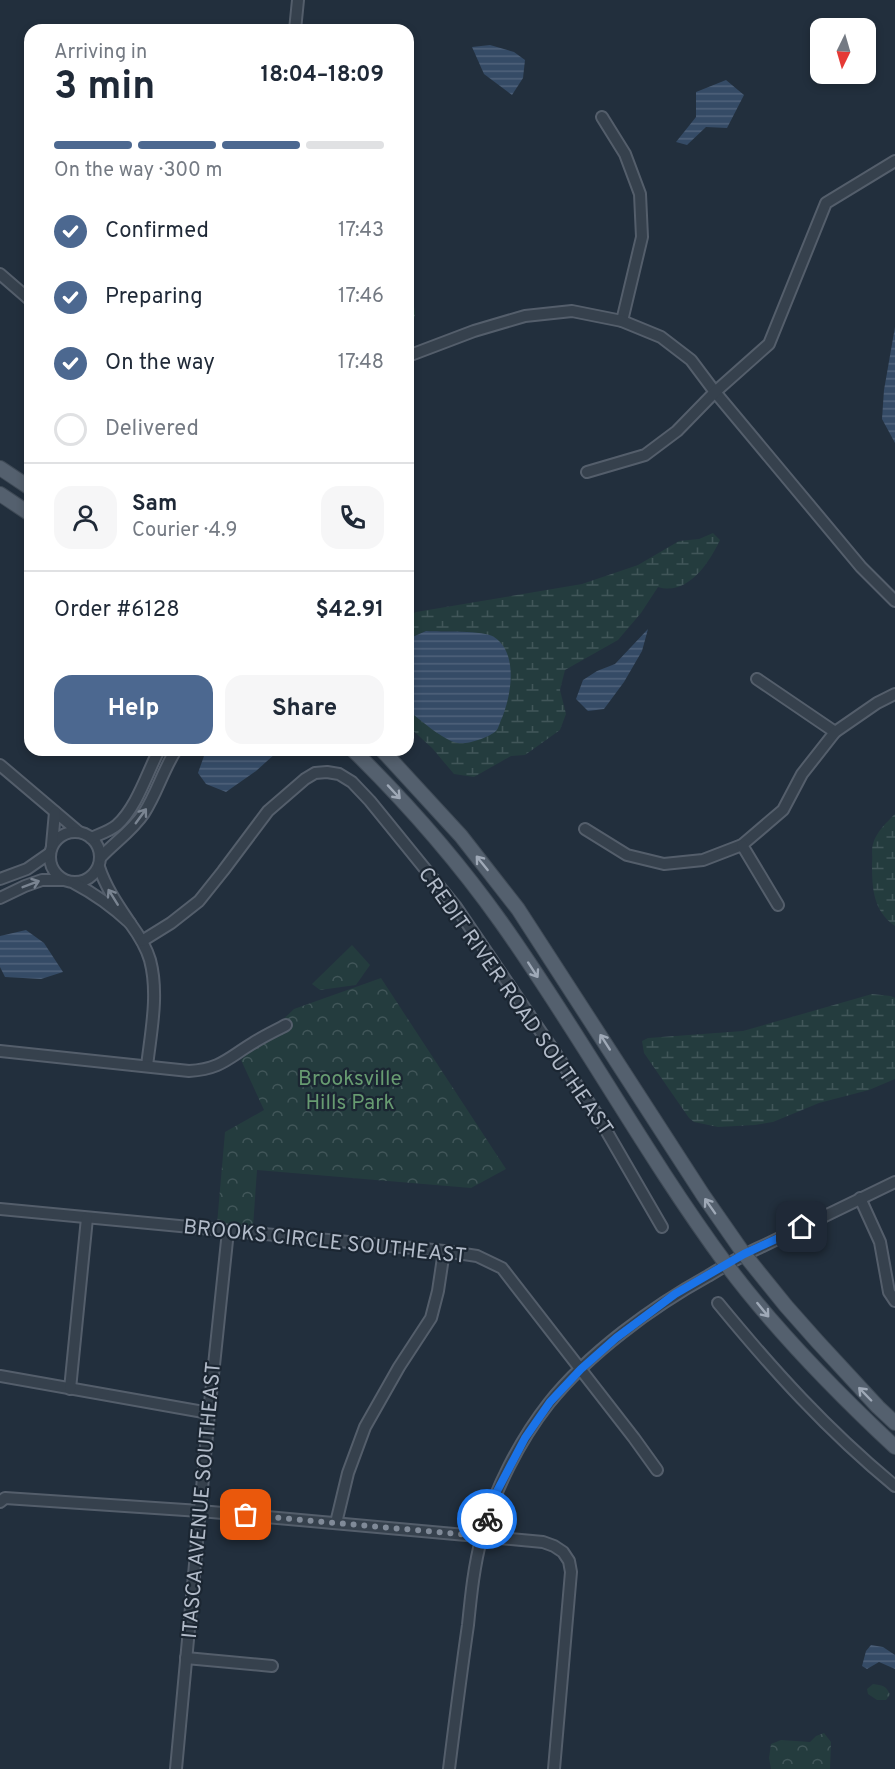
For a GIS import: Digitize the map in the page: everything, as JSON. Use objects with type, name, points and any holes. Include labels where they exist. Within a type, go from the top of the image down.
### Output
[{"type":"main road","points":[[0,468],[24,484]]},
{"type":"main road","points":[[0,494],[24,510]]},
{"type":"main road","points":[[359,756],[446,850],[501,921],[686,1207],[727,1265],[772,1322],[833,1389],[895,1447]]},
{"type":"main road","points":[[388,756],[461,836],[518,909],[703,1195],[744,1254],[817,1341],[895,1423]]},
{"type":"street","points":[[296,24],[298,0]]},
{"type":"street","points":[[602,117],[625,154],[640,194],[642,237],[621,321]]},
{"type":"street","points":[[587,472],[645,455],[677,431],[715,392],[769,344],[826,203],[895,160]]},
{"type":"street","points":[[0,274],[24,295]]},
{"type":"street","points":[[414,354],[474,331],[525,316],[572,311],[621,321],[661,337],[691,360],[861,567],[895,601]]},
{"type":"street","points":[[757,679],[835,732]]},
{"type":"street","points":[[585,829],[627,855],[664,864],[703,860],[742,845],[783,810],[802,774],[835,732],[895,694]]},
{"type":"street","points":[[91,838],[118,824],[138,794],[156,756]]},
{"type":"street","points":[[0,898],[42,880],[89,879],[110,847],[130,831],[142,816],[156,794],[172,756]]},
{"type":"street","points":[[0,765],[79,832],[91,838],[100,850],[103,880],[142,941],[150,958],[154,981],[154,1003],[147,1066]]},
{"type":"street","name":"CREDIT RIVER ROAD SOUTHEAST","points":[[142,941],[171,923],[199,901],[268,811],[305,779],[327,772],[339,774],[352,782],[370,801],[456,907],[596,1113],[662,1227]]},
{"type":"street","points":[[55,812],[50,861],[52,869],[57,875],[93,892],[130,923]]},
{"type":"street","points":[[0,879],[27,869],[51,850],[60,837],[66,833],[79,832]]},
{"type":"street","points":[[742,845],[778,905]]},
{"type":"street","points":[[0,1051],[189,1071],[219,1066],[252,1043],[286,1025]]},
{"type":"street","points":[[449,1769],[474,1577],[482,1536],[496,1493],[525,1438],[550,1402],[581,1369],[616,1338],[675,1294],[744,1254],[895,1182]]},
{"type":"street","points":[[860,1198],[880,1242],[889,1292],[895,1301]]},
{"type":"street","name":"BROOKS CIRCLE SOUTHEAST","points":[[0,1209],[477,1256],[501,1268],[657,1470]]},
{"type":"street","points":[[70,1389],[87,1218]]},
{"type":"street","name":"ITASCA AVENUE SOUTHEAST","points":[[176,1769],[228,1231]]},
{"type":"street","points":[[336,1523],[348,1473],[365,1427],[399,1367],[431,1318],[444,1251]]},
{"type":"street","points":[[718,1303],[790,1388],[895,1486]]},
{"type":"street","points":[[0,1376],[209,1413]]},
{"type":"street","points":[[0,1502],[5,1498],[200,1511],[543,1542],[554,1546],[563,1552],[569,1561],[571,1572],[554,1769]]},
{"type":"street","points":[[186,1658],[272,1666]]},
{"type":"green space","points":[[713,533],[720,540],[696,576],[679,587],[669,589],[658,587],[641,613],[618,640],[565,670],[560,690],[566,714],[560,730],[525,755],[511,756],[474,777],[454,774],[414,732],[414,715],[432,729],[469,632],[426,631],[414,636],[414,613],[582,584],[638,565],[679,541],[699,539]]},
{"type":"green space","points":[[895,814],[895,926],[882,913],[875,898],[872,849],[877,835]]},
{"type":"green space","points":[[352,945],[370,965],[356,985],[320,990],[312,984]]},
{"type":"green space","name":"Brooksville Hills Park","points":[[381,978],[506,1169],[471,1188],[257,1170],[253,1227],[217,1224],[225,1132],[264,1110],[241,1060],[294,1009]]},
{"type":"green space","points":[[872,994],[895,998],[895,1079],[869,1090],[819,1103],[773,1122],[718,1127],[694,1122],[644,1053],[642,1041],[648,1038],[743,1031]]},
{"type":"green space","points":[[873,1684],[886,1688],[890,1695],[886,1700],[877,1700],[868,1694],[867,1689]]},
{"type":"green space","points":[[824,1733],[831,1742],[830,1769],[771,1769],[769,1758],[771,1744],[781,1740],[810,1742],[816,1736]]},
{"type":"water","points":[[490,45],[514,52],[525,60],[523,78],[512,95],[484,74],[472,47]]},
{"type":"water","points":[[726,80],[744,95],[727,128],[706,127],[687,145],[676,142],[696,117],[696,92]]},
{"type":"water","points":[[895,327],[895,443],[882,419],[884,390]]},
{"type":"water","points":[[648,629],[642,651],[624,682],[604,709],[588,711],[576,699],[583,680],[615,664]]},
{"type":"water","points":[[426,631],[481,633],[494,637],[502,644],[507,653],[511,675],[508,698],[497,730],[472,742],[458,743],[439,734],[414,715],[414,636]]},
{"type":"water","points":[[204,756],[273,756],[226,792],[206,784],[198,773]]},
{"type":"water","points":[[26,930],[44,943],[63,972],[41,979],[5,977],[0,967],[0,936]]},
{"type":"water","points":[[871,1645],[883,1647],[895,1655],[895,1669],[879,1662],[867,1669],[862,1666],[866,1651]]},
{"type":"way so far","points":[[246,1515],[482,1536],[487,1519]]},
{"type":"route","points":[[487,1519],[496,1493],[525,1438],[550,1402],[581,1369],[616,1338],[675,1294],[744,1254],[802,1227]]}]
